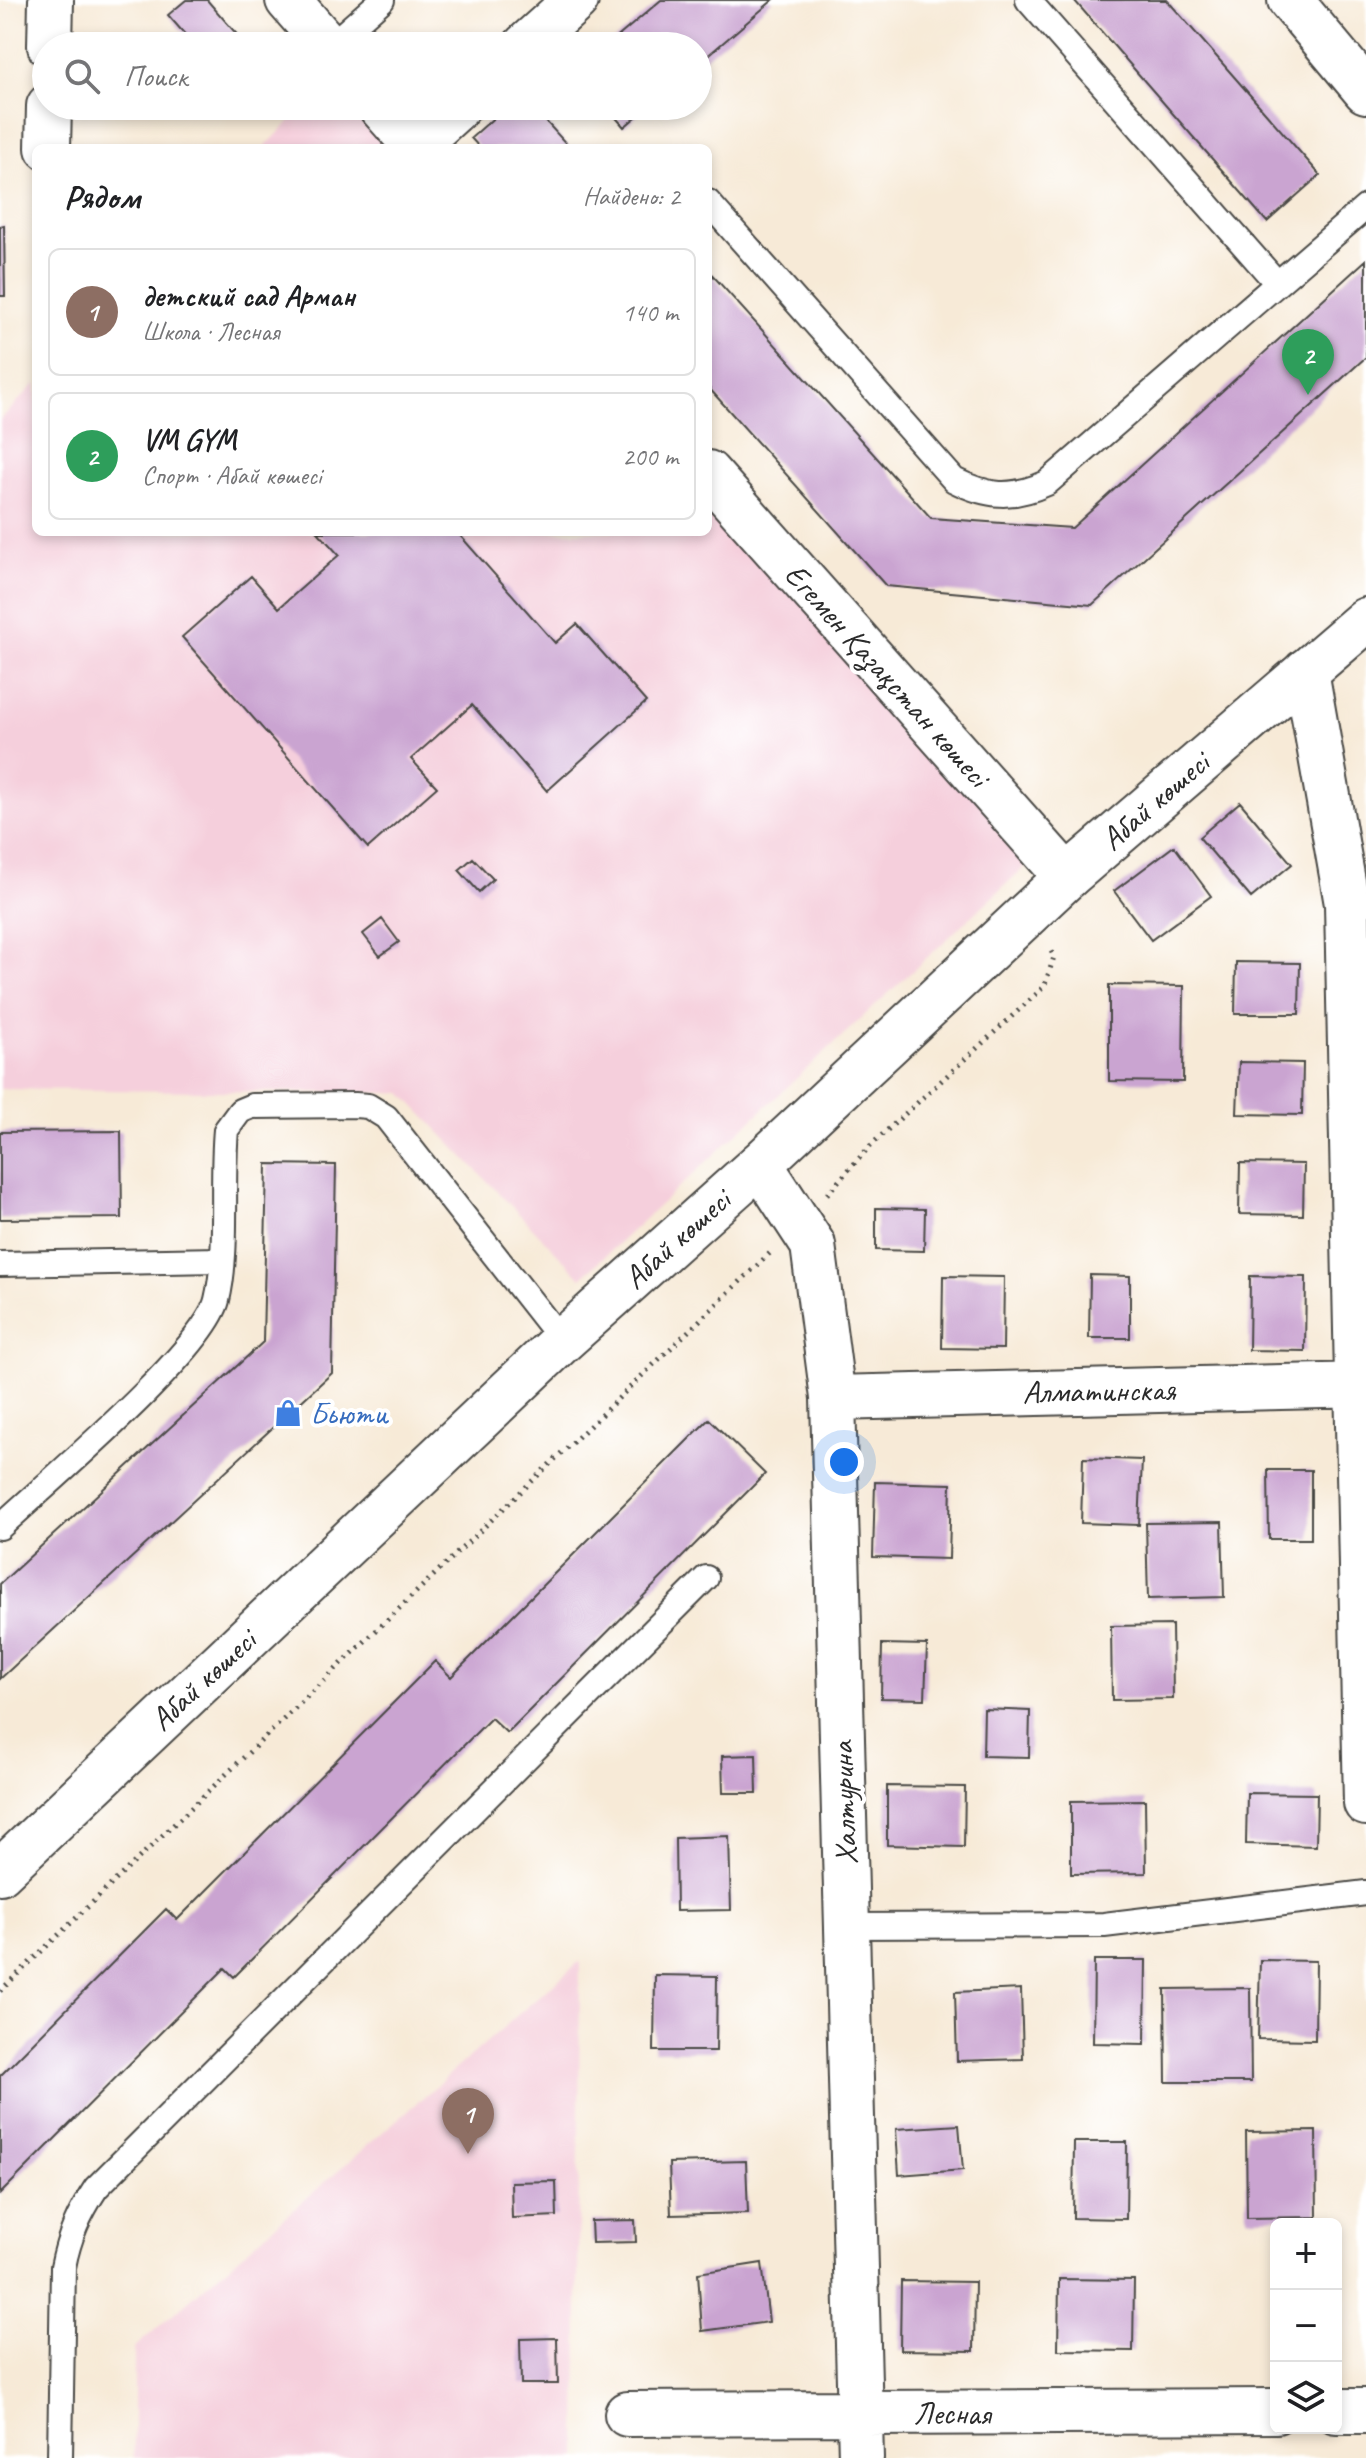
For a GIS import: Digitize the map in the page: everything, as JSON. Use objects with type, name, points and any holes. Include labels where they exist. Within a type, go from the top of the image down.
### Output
[{"type":"street","points":[[50,32],[51,0]]},
{"type":"street","points":[[288,0],[317,32]]},
{"type":"street","points":[[541,32],[576,0]]},
{"type":"street","points":[[1290,0],[1366,91]]},
{"type":"street","points":[[48,144],[49,120]]},
{"type":"street","points":[[392,120],[413,144]]},
{"type":"street","points":[[419,144],[444,120]]},
{"type":"street","name":"Егемен Қазақстан көшесі","points":[[712,478],[1067,877]]},
{"type":"street","name":"Абай көшесі","points":[[0,1872],[562,1341],[760,1164],[1067,877],[1366,620]]},
{"type":"street","points":[[1306,671],[1356,903],[1366,1803]]},
{"type":"street","name":"Халтурина","points":[[760,1164],[801,1224],[818,1260],[833,1398],[861,2458]]},
{"type":"street","name":"Алматинская","points":[[833,1398],[1362,1386]]},
{"type":"street","name":"Лесная","points":[[627,2414],[1270,2411]]},
{"type":"street","points":[[1342,2411],[1366,2411]]},
{"type":"lane","points":[[345,32],[382,0]]},
{"type":"lane","points":[[1028,0],[1277,283]]},
{"type":"lane","points":[[712,207],[954,480],[999,497],[1027,492],[1047,483],[1366,207]]},
{"type":"lane","points":[[0,1527],[198,1336],[218,1298],[225,1140],[231,1120],[252,1106],[368,1106],[386,1117],[562,1341]]},
{"type":"lane","points":[[0,1264],[220,1260]]},
{"type":"lane","points":[[60,2458],[63,2267],[73,2227],[96,2188],[706,1578]]},
{"type":"lane","points":[[847,1926],[1104,1925],[1366,1893]]},
{"type":"path","points":[[0,1991],[801,1224],[871,1145],[1044,987],[1054,957],[1030,911]]},
{"type":"shaded area","points":[[291,120],[379,120],[400,144],[268,144]]},
{"type":"shaded area","points":[[32,387],[32,536],[712,536],[712,486],[1043,850],[581,1278],[402,1093],[0,1089],[0,420]]},
{"type":"shaded area","points":[[580,1961],[577,2458],[134,2458],[134,2348]]},
{"type":"building","points":[[186,0],[207,0],[235,32],[183,32],[168,15]]},
{"type":"building","points":[[661,0],[773,0],[712,52],[712,32],[623,32]]},
{"type":"building","points":[[1074,0],[1167,0],[1320,175],[1267,222]]},
{"type":"building","points":[[491,120],[545,120],[566,144],[476,144],[471,138]]},
{"type":"building","points":[[618,120],[632,120],[624,127]]},
{"type":"building","points":[[4,225],[5,296],[0,296],[0,226]]},
{"type":"building","points":[[1366,260],[1366,357],[1092,605],[886,586],[712,391],[712,274],[931,518],[1072,528]]},
{"type":"building","points":[[322,536],[461,536],[555,643],[577,624],[646,702],[547,791],[472,705],[411,759],[437,787],[368,848],[182,637],[251,576],[279,608],[339,555]]},
{"type":"building","points":[[1240,802],[1292,864],[1251,898],[1199,837]]},
{"type":"building","points":[[1174,846],[1211,896],[1151,940],[1114,891]]},
{"type":"building","points":[[473,858],[493,879],[479,892],[459,870]]},
{"type":"building","points":[[382,919],[399,942],[380,956],[363,934]]},
{"type":"building","points":[[1236,962],[1300,963],[1299,1014],[1235,1014]]},
{"type":"building","points":[[1109,985],[1184,986],[1183,1082],[1109,1081]]},
{"type":"building","points":[[1239,1062],[1303,1063],[1302,1115],[1237,1114]]},
{"type":"building","points":[[121,1131],[122,1218],[0,1219],[0,1132]]},
{"type":"building","points":[[1240,1163],[1304,1164],[1303,1215],[1239,1214]]},
{"type":"building","points":[[267,1164],[336,1165],[332,1373],[0,1679],[0,1584],[263,1342]]},
{"type":"building","points":[[876,1208],[925,1209],[924,1251],[876,1250]]},
{"type":"building","points":[[1090,1275],[1130,1276],[1130,1338],[1089,1338]]},
{"type":"building","points":[[943,1276],[1004,1277],[1003,1349],[942,1348]]},
{"type":"building","points":[[1250,1276],[1306,1277],[1305,1351],[1249,1350]]},
{"type":"building","points":[[709,1419],[765,1474],[507,1733],[491,1718],[234,1977],[225,1968],[0,2194],[0,2076],[166,1909],[177,1920],[435,1661],[451,1677]]},
{"type":"building","points":[[1083,1458],[1142,1460],[1139,1525],[1081,1523]]},
{"type":"building","points":[[1268,1470],[1311,1470],[1311,1539],[1269,1539]]},
{"type":"building","points":[[875,1482],[951,1484],[949,1559],[873,1557]]},
{"type":"building","points":[[1222,1522],[1224,1597],[1148,1599],[1146,1523]]},
{"type":"building","points":[[1172,1625],[1173,1699],[1112,1700],[1111,1626]]},
{"type":"building","points":[[882,1644],[927,1645],[925,1699],[881,1698]]},
{"type":"building","points":[[984,1709],[1030,1711],[1029,1757],[983,1756]]},
{"type":"building","points":[[756,1755],[757,1793],[723,1793],[722,1756]]},
{"type":"building","points":[[887,1786],[965,1787],[964,1847],[887,1845]]},
{"type":"building","points":[[1247,1793],[1317,1794],[1316,1846],[1246,1844]]},
{"type":"building","points":[[1145,1800],[1146,1873],[1071,1874],[1071,1801]]},
{"type":"building","points":[[729,1836],[731,1910],[676,1911],[675,1838]]},
{"type":"building","points":[[1094,1960],[1146,1960],[1145,2044],[1093,2043]]},
{"type":"building","points":[[1260,1960],[1316,1961],[1315,2040],[1258,2039]]},
{"type":"building","points":[[655,1975],[717,1976],[716,2051],[654,2051]]},
{"type":"building","points":[[1250,1988],[1251,2082],[1166,2082],[1165,1989]]},
{"type":"building","points":[[1021,1989],[1023,2059],[957,2061],[955,1992]]},
{"type":"building","points":[[959,2125],[963,2170],[899,2175],[896,2129]]},
{"type":"building","points":[[1316,2131],[1317,2217],[1247,2218],[1246,2132]]},
{"type":"building","points":[[1074,2142],[1127,2142],[1126,2219],[1073,2218]]},
{"type":"building","points":[[746,2161],[748,2213],[671,2215],[669,2163]]},
{"type":"building","points":[[556,2181],[557,2216],[512,2218],[511,2182]]},
{"type":"building","points":[[635,2220],[636,2242],[592,2243],[591,2221]]},
{"type":"building","points":[[762,2263],[769,2322],[702,2331],[698,2273]]},
{"type":"building","points":[[1059,2279],[1134,2280],[1133,2351],[1058,2350]]},
{"type":"building","points":[[901,2281],[975,2282],[974,2351],[900,2350]]},
{"type":"building","points":[[557,2338],[558,2384],[521,2384],[520,2339]]},
{"type":"place","name":"VM GYM","points":[[1308,395]]},
{"type":"place","name":"Бьюти","points":[[288,1413]]},
{"type":"place","name":"детский сад Арман","points":[[468,2154]]}]
